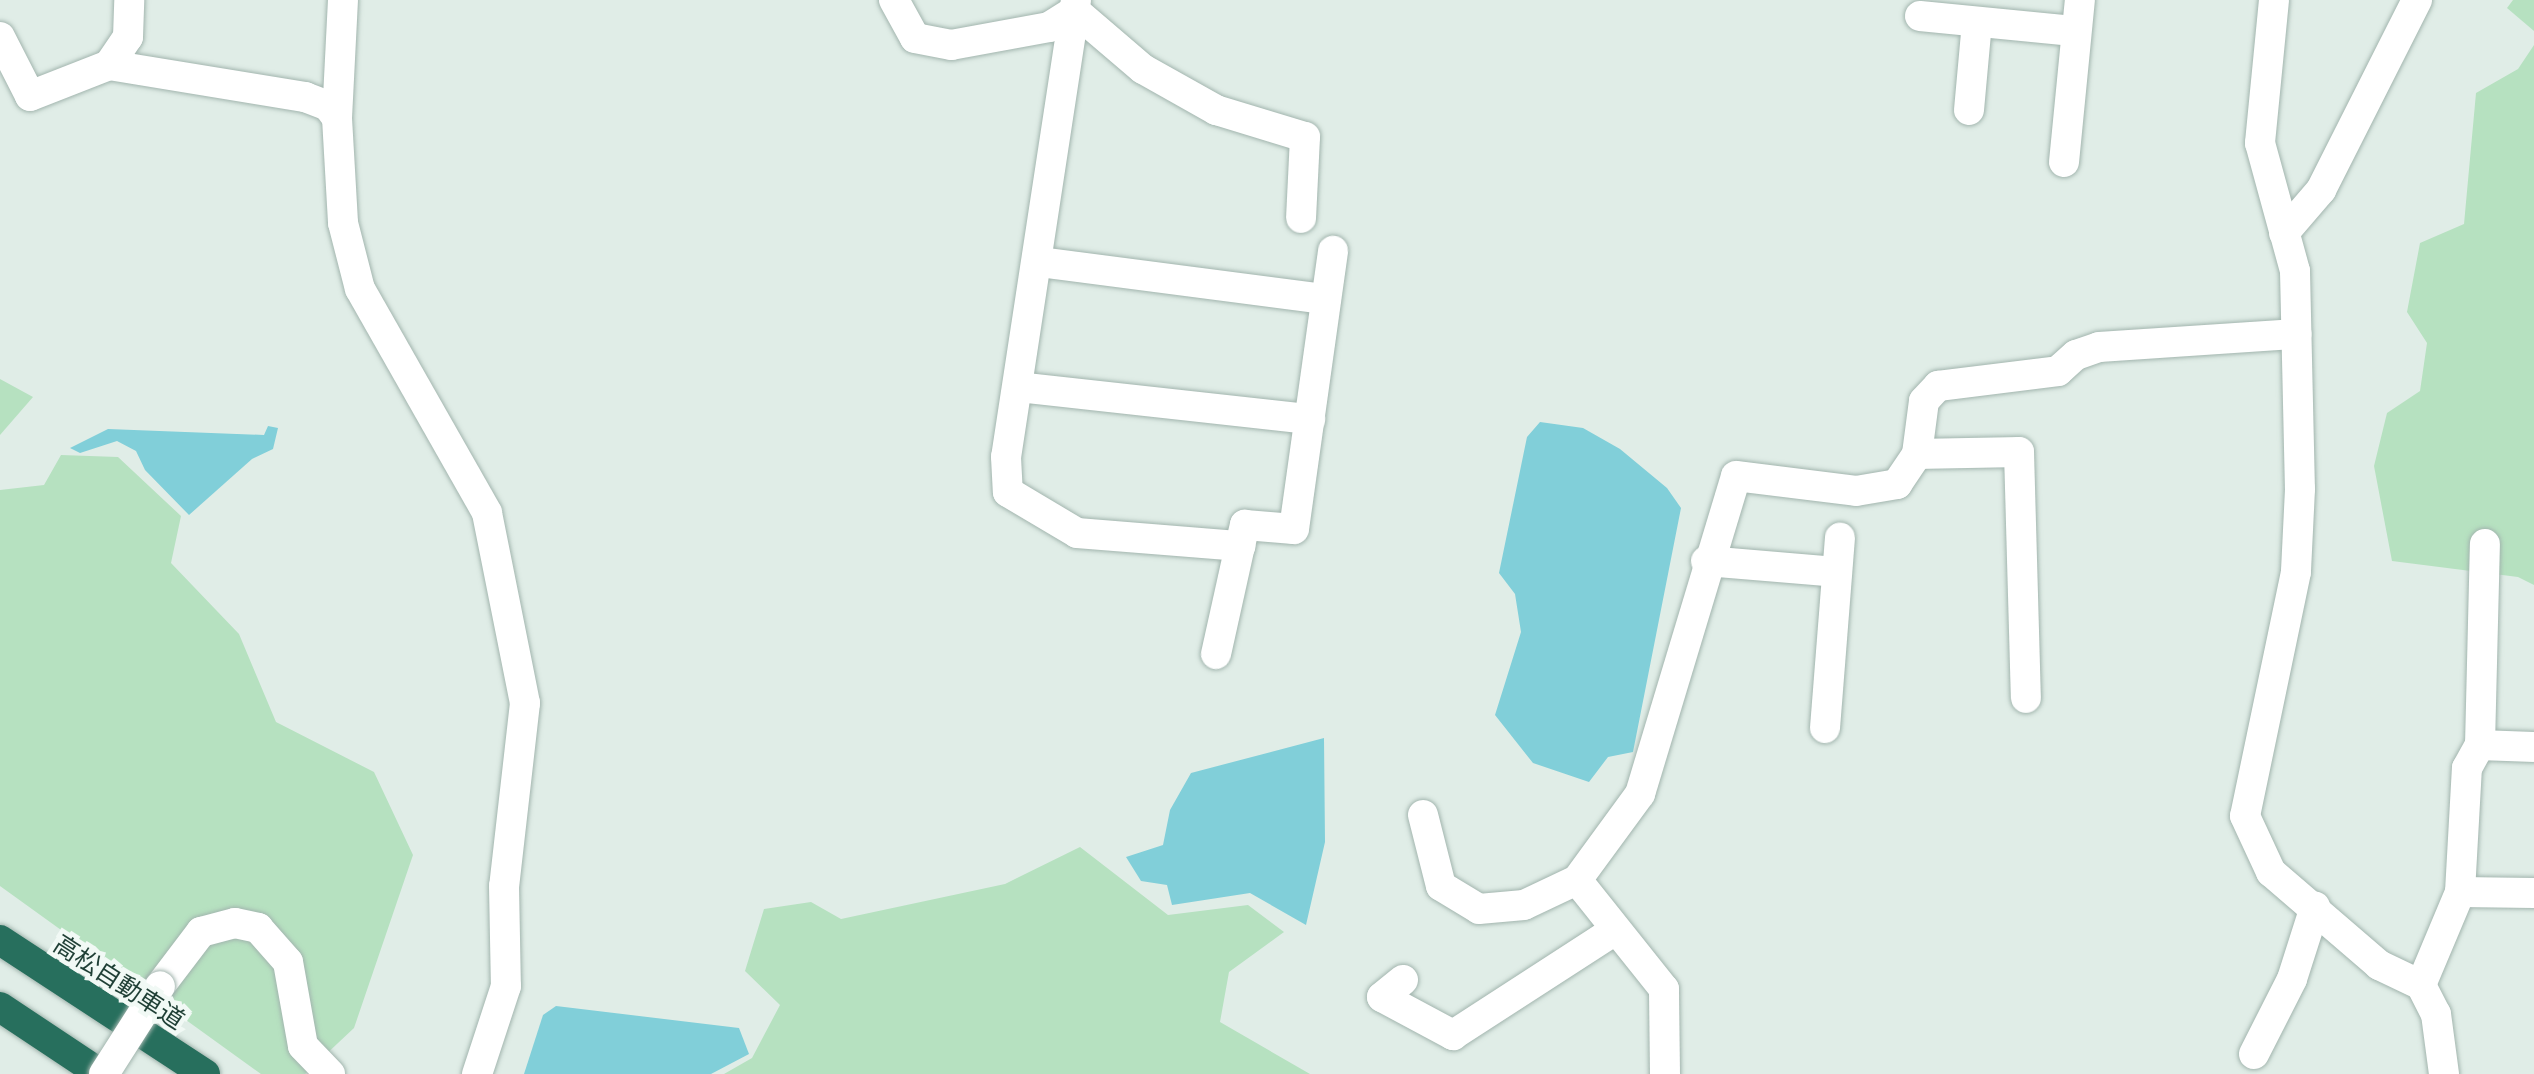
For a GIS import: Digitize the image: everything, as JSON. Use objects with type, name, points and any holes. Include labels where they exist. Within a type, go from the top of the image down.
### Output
[{"type":"highway","name":"高松自動車道","points":[[0,940],[205,1074]]},
{"type":"highway","points":[[0,1006],[102,1074]]},
{"type":"street","points":[[109,65],[128,36],[129,0]]},
{"type":"street","points":[[343,0],[337,118],[342,223],[360,289],[488,513],[525,703],[504,886],[506,986],[477,1074]]},
{"type":"street","points":[[894,0],[915,38],[950,45],[1049,27],[1075,6]]},
{"type":"street","points":[[2064,162],[2072,31],[2080,0]]},
{"type":"street","points":[[2274,0],[2260,142],[2295,271],[2296,572],[2246,816],[2271,872],[2379,965],[2421,985],[2436,1014],[2444,1074]]},
{"type":"street","points":[[2284,232],[2299,222],[2321,190],[2417,0]]},
{"type":"street","points":[[1075,6],[1144,69],[1216,110],[1305,136],[1301,218]]},
{"type":"street","points":[[1075,6],[1040,262],[1006,457],[1008,492],[1076,533],[1240,546]]},
{"type":"street","points":[[1920,16],[2072,31]]},
{"type":"street","points":[[1969,110],[1977,22]]},
{"type":"street","points":[[0,37],[30,96],[109,65],[304,98],[328,106],[337,118]]},
{"type":"street","points":[[1216,654],[1245,525],[1294,530],[1332,251]]},
{"type":"street","points":[[1040,262],[1326,299]]},
{"type":"street","points":[[1423,815],[1441,886],[1479,909],[1524,905],[1577,880],[1640,794],[1706,561],[1736,476],[1856,491],[1897,484],[1918,454],[1924,401],[1938,386],[2058,372],[2076,355],[2099,347],[2296,334]]},
{"type":"street","points":[[1018,387],[1310,419]]},
{"type":"street","points":[[1918,454],[2019,452],[2026,698]]},
{"type":"street","points":[[1825,728],[1840,538]]},
{"type":"street","points":[[2421,985],[2460,892],[2467,768],[2480,745],[2485,544]]},
{"type":"street","points":[[1706,561],[1836,572]]},
{"type":"street","points":[[2480,745],[2534,747]]},
{"type":"street","points":[[1577,880],[1664,989],[1665,1074]]},
{"type":"street","points":[[2460,892],[2534,893]]},
{"type":"street","points":[[2254,1054],[2292,979],[2316,907]]},
{"type":"street","points":[[102,1074],[160,986],[202,932],[234,923],[258,928],[288,962],[304,1046],[330,1074]]},
{"type":"street","points":[[1404,980],[1382,996],[1452,1035],[1616,930]]},
{"type":"green space","points":[[2513,0],[2534,0],[2534,31],[2507,8]]},
{"type":"green space","points":[[2534,45],[2534,585],[2518,577],[2392,561],[2374,466],[2387,413],[2420,391],[2427,343],[2407,312],[2420,243],[2464,224],[2476,93],[2518,69]]},
{"type":"green space","points":[[0,379],[33,397],[0,435]]},
{"type":"green space","points":[[61,455],[118,457],[181,516],[171,563],[239,634],[276,722],[374,772],[413,855],[354,1028],[305,1074],[261,1074],[0,886],[0,490],[44,485]]},
{"type":"green space","points":[[1080,847],[1168,915],[1248,905],[1284,932],[1229,972],[1220,1022],[1310,1074],[724,1074],[752,1058],[780,1005],[745,971],[764,909],[811,902],[841,919],[1005,884]]},
{"type":"water","points":[[1540,422],[1583,428],[1620,449],[1667,488],[1681,508],[1633,752],[1608,757],[1589,782],[1533,763],[1495,715],[1521,632],[1515,594],[1499,573],[1527,437]]},
{"type":"water","points":[[268,426],[278,428],[273,449],[252,459],[189,515],[145,470],[136,451],[117,441],[80,453],[70,448],[108,429],[264,435]]},
{"type":"water","points":[[1324,738],[1325,842],[1306,925],[1250,893],[1172,905],[1167,885],[1141,881],[1126,857],[1163,845],[1170,810],[1191,773]]},
{"type":"water","points":[[556,1006],[739,1028],[749,1054],[711,1074],[524,1074],[543,1015]]}]
